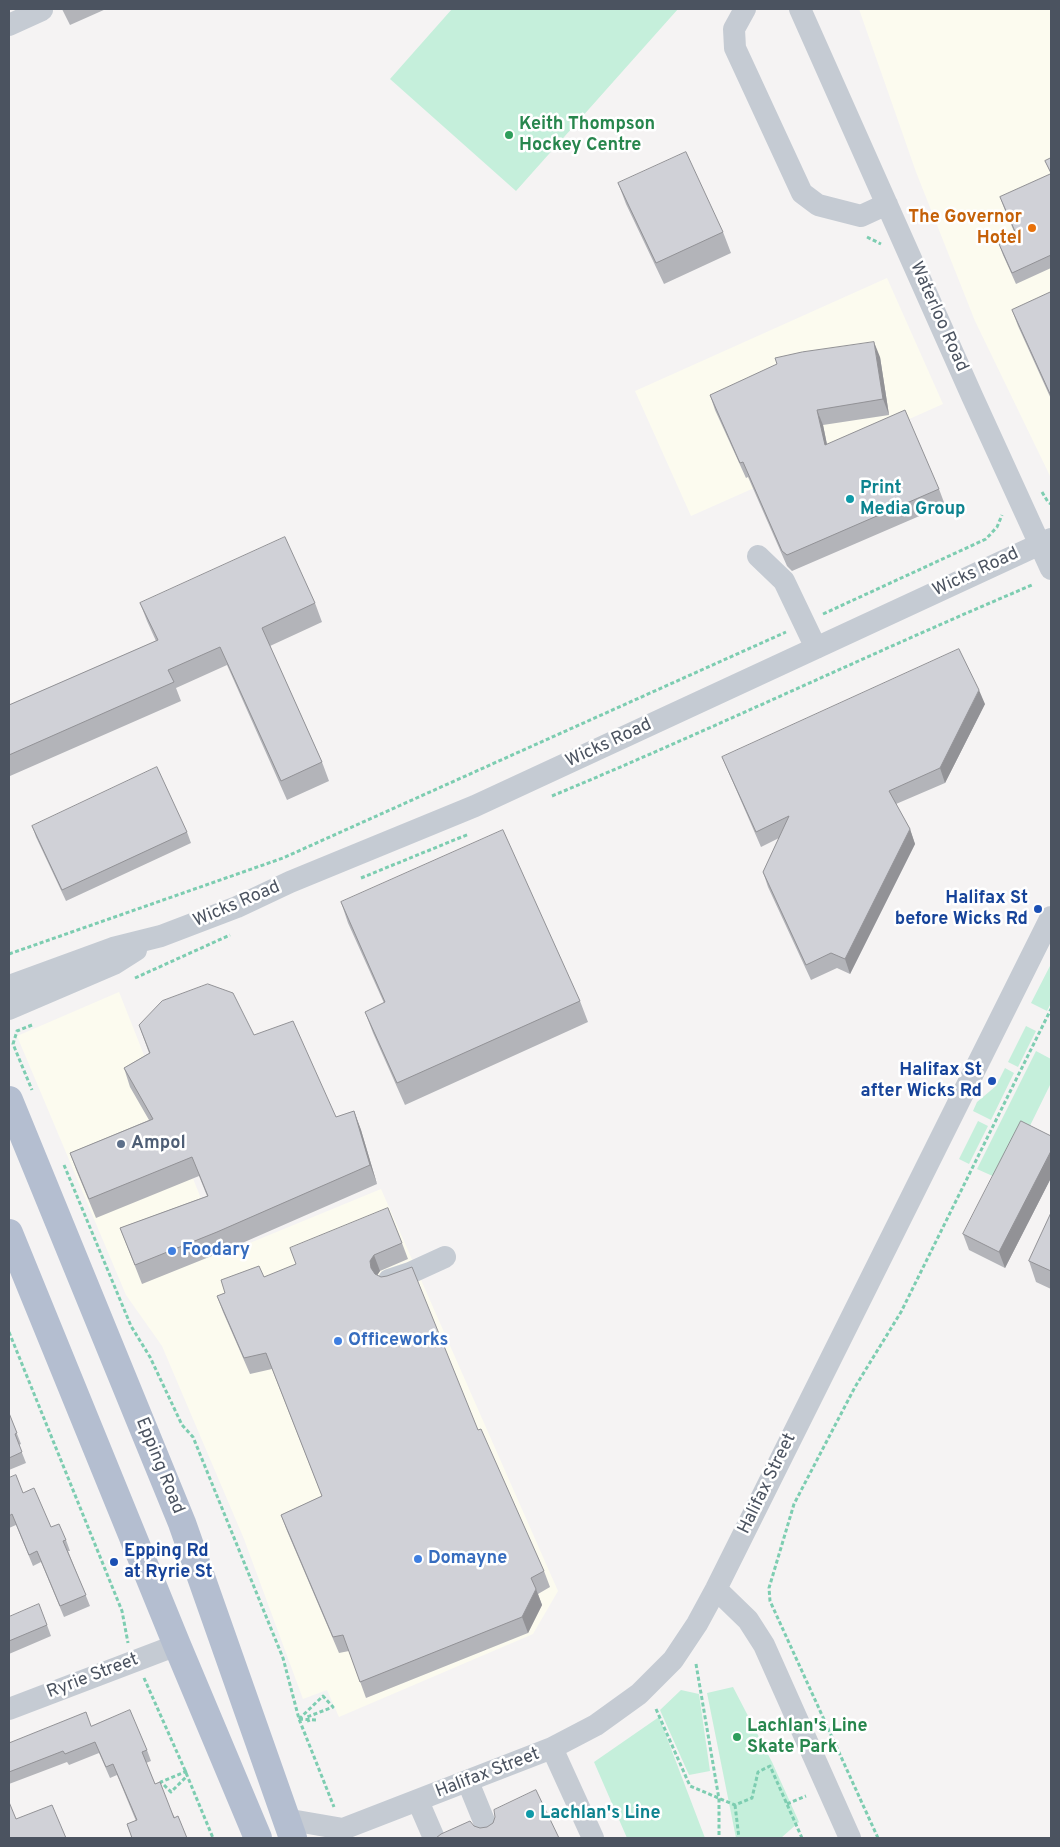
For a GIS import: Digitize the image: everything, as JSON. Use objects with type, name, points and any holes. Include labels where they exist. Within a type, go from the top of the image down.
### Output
[{"type":"main road","name":"Epping Road","points":[[9,1100],[182,1523],[289,1829]]},
{"type":"main road","points":[[9,1233],[258,1838]]},
{"type":"street","points":[[745,9],[734,29],[735,48],[802,193],[818,205],[861,216],[887,204]]},
{"type":"street","name":"Waterloo Road","points":[[800,9],[972,396],[1045,541]]},
{"type":"street","points":[[9,25],[42,10]]},
{"type":"street","points":[[1045,541],[1051,569]]},
{"type":"street","name":"Wicks Road","points":[[9,986],[112,948],[161,936],[237,907],[290,882],[475,806],[1045,541]]},
{"type":"street","points":[[758,556],[784,581],[816,648]]},
{"type":"street","name":"Halifax Street","points":[[343,1829],[552,1748],[596,1725],[640,1694],[672,1660],[697,1624],[716,1589],[1051,917]]},
{"type":"street","name":"Wicks Road","points":[[9,1009],[114,964],[161,936]]},
{"type":"street","points":[[389,1280],[410,1274],[445,1257]]},
{"type":"street","points":[[716,1589],[748,1620],[764,1645],[850,1838]]},
{"type":"street","name":"Ryrie Street","points":[[9,1709],[177,1645]]},
{"type":"street","points":[[552,1748],[593,1838]]},
{"type":"street","points":[[468,1782],[486,1826]]},
{"type":"street","points":[[418,1801],[434,1838]]},
{"type":"street","points":[[289,1829],[343,1829]]},
{"type":"path","points":[[866,236],[884,245]]},
{"type":"path","points":[[1042,492],[1051,504]]},
{"type":"path","points":[[9,954],[283,858],[804,624],[986,539],[1001,520],[1002,509]]},
{"type":"path","points":[[878,1838],[770,1602],[769,1588],[794,1504],[855,1387],[901,1312],[1051,1009]]},
{"type":"path","points":[[17,1031],[13,1044],[36,1099]]},
{"type":"path","points":[[62,1162],[131,1326],[150,1357],[182,1425],[193,1437],[283,1658],[299,1719],[343,1829]]},
{"type":"path","points":[[9,1332],[108,1574],[122,1611],[128,1642],[135,1660],[185,1767],[186,1777],[213,1838]]},
{"type":"path","points":[[696,1664],[718,1798],[719,1838]]},
{"type":"path","points":[[299,1719],[323,1696],[334,1706],[307,1717],[309,1722]]},
{"type":"path","points":[[656,1708],[690,1786],[735,1804],[752,1798],[758,1772],[770,1766],[802,1838]]},
{"type":"path","points":[[299,1719],[316,1720]]},
{"type":"path","points":[[179,1768],[185,1767]]},
{"type":"path","points":[[185,1767],[187,1770],[161,1782],[172,1792],[186,1777]]},
{"type":"path","points":[[787,1804],[806,1796]]},
{"type":"path","points":[[735,1804],[739,1838]]},
{"type":"shaded area","points":[[859,9],[1051,9],[1051,478],[975,321],[916,172]]},
{"type":"shaded area","points":[[887,278],[943,404],[691,516],[635,391]]},
{"type":"shaded area","points":[[119,992],[223,1254],[381,1189],[558,1591],[533,1634],[339,1717],[327,1690],[303,1699],[244,1539],[162,1346],[126,1295],[17,1036]]},
{"type":"green space","name":"Keith Thompson Hockey Centre","points":[[452,9],[678,9],[516,191],[390,79]]},
{"type":"green space","points":[[1051,964],[1051,1003],[1047,1011],[1031,1003]]},
{"type":"green space","points":[[1026,1026],[1036,1031],[1018,1067],[1008,1062]]},
{"type":"green space","points":[[1036,1051],[1051,1059],[1051,1083],[1022,1142],[997,1178],[977,1169]]},
{"type":"green space","points":[[1005,1068],[1014,1073],[991,1120],[973,1111],[977,1102],[996,1086]]},
{"type":"green space","points":[[978,1121],[988,1126],[969,1164],[959,1159]]},
{"type":"green space","points":[[733,1687],[772,1762],[799,1822],[781,1838],[736,1838],[707,1693]]},
{"type":"green space","points":[[681,1690],[699,1694],[710,1771],[689,1775],[660,1710]]},
{"type":"green space","points":[[659,1717],[705,1838],[627,1838],[594,1762]]},
{"type":"building","points":[[686,152],[723,232],[656,263],[618,183]]},
{"type":"building","points":[[1051,158],[1051,173],[1045,161]]},
{"type":"building","name":"The Governor Hotel","points":[[1051,174],[1051,255],[1012,273],[999,244],[1017,236],[1000,197]]},
{"type":"building","points":[[1051,292],[1051,396],[1012,310]]},
{"type":"building","points":[[874,342],[883,399],[817,410],[825,445],[905,410],[939,489],[787,555],[782,551],[743,462],[740,463],[710,395],[777,364],[775,358],[802,352]]},
{"type":"building","points":[[285,537],[315,603],[262,628],[322,762],[281,781],[220,647],[168,670],[174,682],[9,755],[9,705],[158,640],[140,603]]},
{"type":"building","points":[[959,649],[979,690],[940,768],[889,791],[910,829],[845,959],[831,953],[806,965],[763,872],[789,816],[756,832],[722,757]]},
{"type":"building","points":[[157,767],[187,832],[62,890],[32,826]]},
{"type":"building","points":[[503,830],[580,1001],[397,1083],[365,1012],[385,1002],[341,902]]},
{"type":"building","points":[[208,984],[233,993],[254,1035],[293,1021],[336,1117],[354,1111],[370,1165],[217,1232],[135,1265],[120,1228],[208,1196],[192,1157],[89,1199],[70,1153],[153,1119],[124,1068],[150,1053],[139,1025],[162,1001]]},
{"type":"building","points":[[1021,1121],[1051,1136],[1051,1151],[999,1252],[963,1234]]},
{"type":"building","points":[[388,1208],[402,1243],[374,1255],[370,1261],[371,1268],[375,1274],[381,1277],[412,1267],[478,1430],[481,1429],[544,1571],[531,1578],[536,1589],[522,1617],[360,1682],[343,1635],[333,1637],[281,1515],[322,1496],[266,1353],[244,1358],[217,1296],[225,1293],[221,1280],[259,1266],[264,1277],[296,1264],[290,1248]]},
{"type":"building","points":[[1051,1213],[1051,1271],[1029,1261]]},
{"type":"building","points":[[9,1413],[22,1452],[9,1458]]},
{"type":"building","points":[[16,1475],[23,1493],[34,1488],[51,1527],[59,1524],[66,1540],[63,1541],[86,1595],[60,1606],[37,1551],[29,1555],[12,1514],[9,1516],[9,1478]]},
{"type":"building","points":[[39,1604],[47,1625],[9,1641],[9,1617]]},
{"type":"building","points":[[130,1710],[147,1750],[142,1752],[155,1784],[160,1782],[174,1818],[178,1816],[187,1838],[132,1838],[127,1824],[137,1820],[113,1764],[106,1767],[95,1742],[65,1754],[63,1751],[9,1772],[9,1743],[86,1712],[91,1726]]},
{"type":"building","name":"Lachlan's Line","points":[[536,1790],[559,1838],[436,1838],[470,1821],[474,1826],[480,1828],[487,1827],[493,1823],[495,1817],[494,1810]]},
{"type":"building","points":[[9,1802],[16,1819],[52,1805],[66,1838],[9,1838]]},
{"type":"place","name":"Keith Thompson Hockey Centre","points":[[509,135]]},
{"type":"place","name":"The Governor Hotel","points":[[1032,228]]},
{"type":"place","name":"Print Media Group","points":[[850,499]]},
{"type":"place","name":"Halifax St before Wicks Rd","points":[[1038,909]]},
{"type":"place","name":"Halifax St after Wicks Rd","points":[[992,1081]]},
{"type":"place","name":"Ampol","points":[[121,1144]]},
{"type":"place","name":"Foodary","points":[[172,1251]]},
{"type":"place","name":"Officeworks","points":[[338,1341]]},
{"type":"place","name":"Domayne","points":[[418,1559]]},
{"type":"place","name":"Epping Rd at Ryrie St","points":[[114,1562]]},
{"type":"place","name":"Lachlan's Line Skate Park","points":[[737,1737]]},
{"type":"place","name":"Lachlan's Line","points":[[530,1814]]}]
